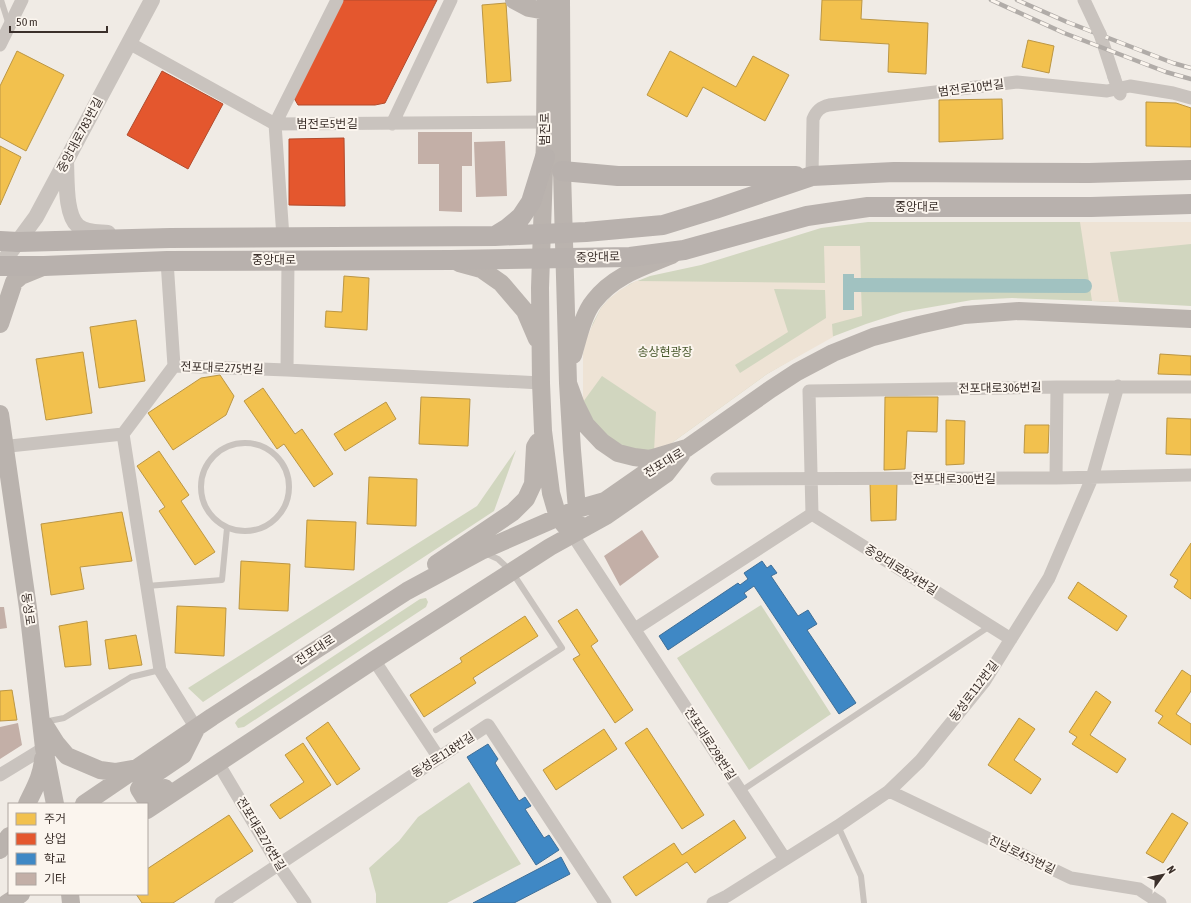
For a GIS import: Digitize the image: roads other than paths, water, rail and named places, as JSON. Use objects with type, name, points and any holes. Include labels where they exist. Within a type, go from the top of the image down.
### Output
[{"type":"main road","points":[[514,0],[529,8],[553,6]]},
{"type":"main road","name":"범전로","points":[[540,258],[545,122],[553,6]]},
{"type":"main road","name":"범전로","points":[[553,6],[565,258]]},
{"type":"main road","points":[[495,236],[508,228],[521,217],[531,202],[544,157]]},
{"type":"main road","name":"중앙대로","points":[[9,241],[137,240],[170,238],[495,236],[565,233],[663,225],[715,210],[812,176],[894,172],[1089,173],[1191,170]]},
{"type":"main road","points":[[562,171],[618,176],[812,176]]},
{"type":"main road","name":"중앙대로","points":[[0,266],[44,266],[167,261],[451,260],[630,257],[684,250],[807,216],[868,208],[1091,207],[1191,204]]},
{"type":"main road","points":[[684,250],[623,275],[597,297],[585,319],[568,377],[576,406],[586,425],[602,442],[618,453],[650,459],[687,448],[770,389],[797,372],[834,352],[873,337],[964,315],[1019,311],[1191,319]]},
{"type":"main road","points":[[540,258],[543,431],[551,493],[558,517],[572,534]]},
{"type":"main road","points":[[565,258],[568,377],[577,509],[572,534]]},
{"type":"main road","points":[[451,260],[481,269],[501,283],[525,311],[533,327],[541,351]]},
{"type":"main road","points":[[0,324],[14,282],[21,276],[44,266]]},
{"type":"main road","name":"동성로","points":[[0,414],[2,447],[42,722],[44,748],[55,803]]},
{"type":"main road","points":[[407,591],[431,567],[513,512],[526,499],[533,484],[535,447],[543,431]]},
{"type":"main road","name":"전포대로","points":[[85,803],[196,728],[407,591],[481,551],[577,509],[605,501],[661,462],[687,448]]},
{"type":"main road","name":"전포대로","points":[[148,809],[374,660],[550,547],[606,516],[666,474],[687,448]]},
{"type":"main road","points":[[42,722],[67,756],[82,764],[100,770],[115,772],[137,768]]},
{"type":"main road","points":[[193,780],[176,781],[152,797],[144,797],[139,789],[143,782],[183,755],[196,728]]},
{"type":"main road","points":[[27,803],[43,769],[44,748]]},
{"type":"main road","points":[[0,850],[8,838]]},
{"type":"main road","points":[[7,903],[19,895]]},
{"type":"street","points":[[0,45],[22,0]]},
{"type":"street","name":"중앙대로783번길","points":[[0,266],[9,241],[36,217],[152,0]]},
{"type":"street","points":[[275,124],[337,0]]},
{"type":"street","points":[[392,124],[451,0]]},
{"type":"street","points":[[1084,0],[1100,34],[1120,94]]},
{"type":"street","name":"범전로5번길","points":[[129,43],[275,124],[545,122]]},
{"type":"street","name":"범전로10번길","points":[[812,176],[813,119],[816,112],[828,105],[1017,82],[1107,91],[1130,86],[1173,93],[1191,98]]},
{"type":"street","name":"중앙대로","points":[[275,124],[283,237]]},
{"type":"street","points":[[66,161],[68,203],[71,215],[78,226],[90,232],[111,234],[137,240]]},
{"type":"street","points":[[287,370],[288,260]]},
{"type":"street","points":[[167,261],[174,366]]},
{"type":"street","name":"전포대로275번길","points":[[123,434],[174,366],[287,370],[541,383]]},
{"type":"street","points":[[635,629],[812,514],[809,391],[797,372]]},
{"type":"street","name":"전포대로306번길","points":[[809,391],[1118,386],[1191,387]]},
{"type":"street","name":"동성로112번길","points":[[713,903],[785,860],[889,791],[920,761],[984,682],[1049,578],[1092,478],[1118,386]]},
{"type":"street","points":[[1056,478],[1057,387]]},
{"type":"street","points":[[2,447],[123,434],[160,670],[196,728]]},
{"type":"street","name":"전포대로300번길","points":[[717,479],[1092,478],[1191,475]]},
{"type":"street","name":"중앙대로824번길","points":[[812,514],[1011,639]]},
{"type":"street","name":"전포대로298번길","points":[[572,534],[785,860]]},
{"type":"street","points":[[374,660],[439,758]]},
{"type":"street","name":"동성로118번길","points":[[221,903],[488,725],[605,903]]},
{"type":"street","points":[[0,775],[44,748]]},
{"type":"street","name":"전포대로276번길","points":[[218,764],[278,864],[304,903]]},
{"type":"street","name":"진남로453번길","points":[[889,791],[1071,878],[1139,889],[1160,903]]},
{"type":"lane","points":[[0,0],[9,26]]},
{"type":"lane","points":[[254,443],[274,452],[286,470],[290,491],[284,511],[268,526],[248,532],[227,528],[210,515],[201,495],[203,473],[214,455],[233,444],[254,443]]},
{"type":"lane","points":[[147,586],[222,580],[227,528]]},
{"type":"lane","points":[[436,730],[562,648],[512,572],[498,559],[481,551]]},
{"type":"lane","points":[[741,791],[990,626]]},
{"type":"lane","points":[[42,722],[64,718],[131,678],[160,670]]},
{"type":"lane","points":[[838,826],[861,876],[864,903]]},
{"type":"water","points":[[843,274],[854,274],[854,310],[843,310]]},
{"type":"waterway","points":[[854,285],[1085,286]]},
{"type":"railway","points":[[991,0],[1064,33],[1166,72],[1191,79]]},
{"type":"railway","points":[[1017,0],[1067,22],[1173,63],[1191,68]]},
{"type":"park label","name":"송상현광장","points":[[665,352]]}]
